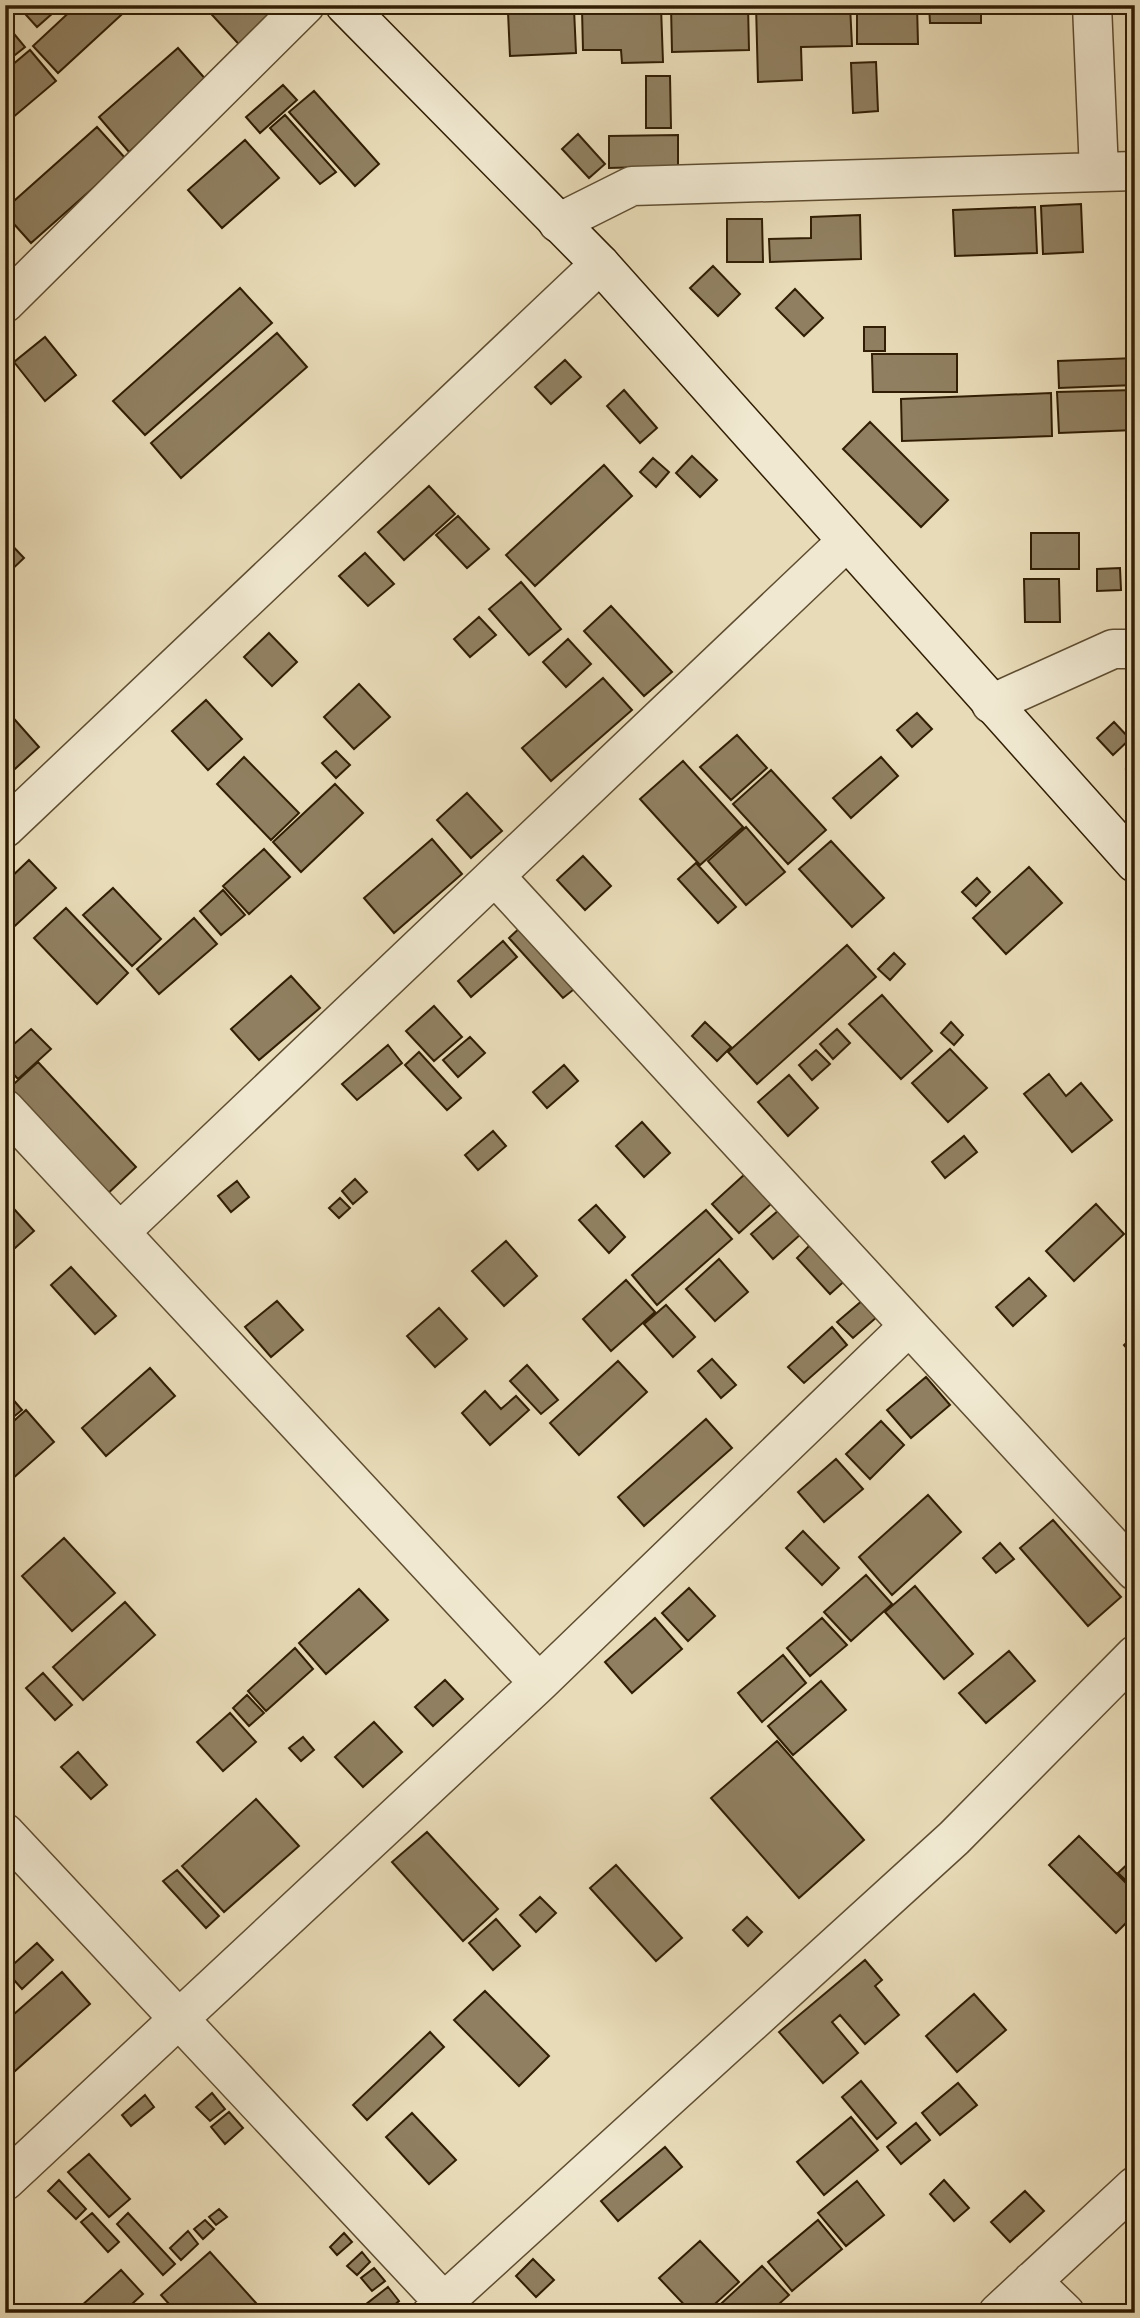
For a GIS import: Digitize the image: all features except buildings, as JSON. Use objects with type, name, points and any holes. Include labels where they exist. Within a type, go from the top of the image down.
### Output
[{"type":"street","points":[[5,303],[305,5]]},
{"type":"street","points":[[345,5],[600,264],[1135,863]]},
{"type":"street","points":[[558,223],[632,186],[1117,171],[1091,5]]},
{"type":"street","points":[[5,828],[600,264]]},
{"type":"street","points":[[120,1233],[847,541]]},
{"type":"street","points":[[991,704],[1113,649],[1135,649]]},
{"type":"street","points":[[495,876],[1135,1571]]},
{"type":"street","points":[[5,1109],[539,1683]]},
{"type":"street","points":[[5,2180],[539,1683],[909,1326]]},
{"type":"street","points":[[5,1833],[443,2309],[954,1838],[1135,1654]]},
{"type":"street","points":[[998,2313],[1135,2186]]},
{"type":"street","points":[[1032,2281],[1065,2313]]}]
